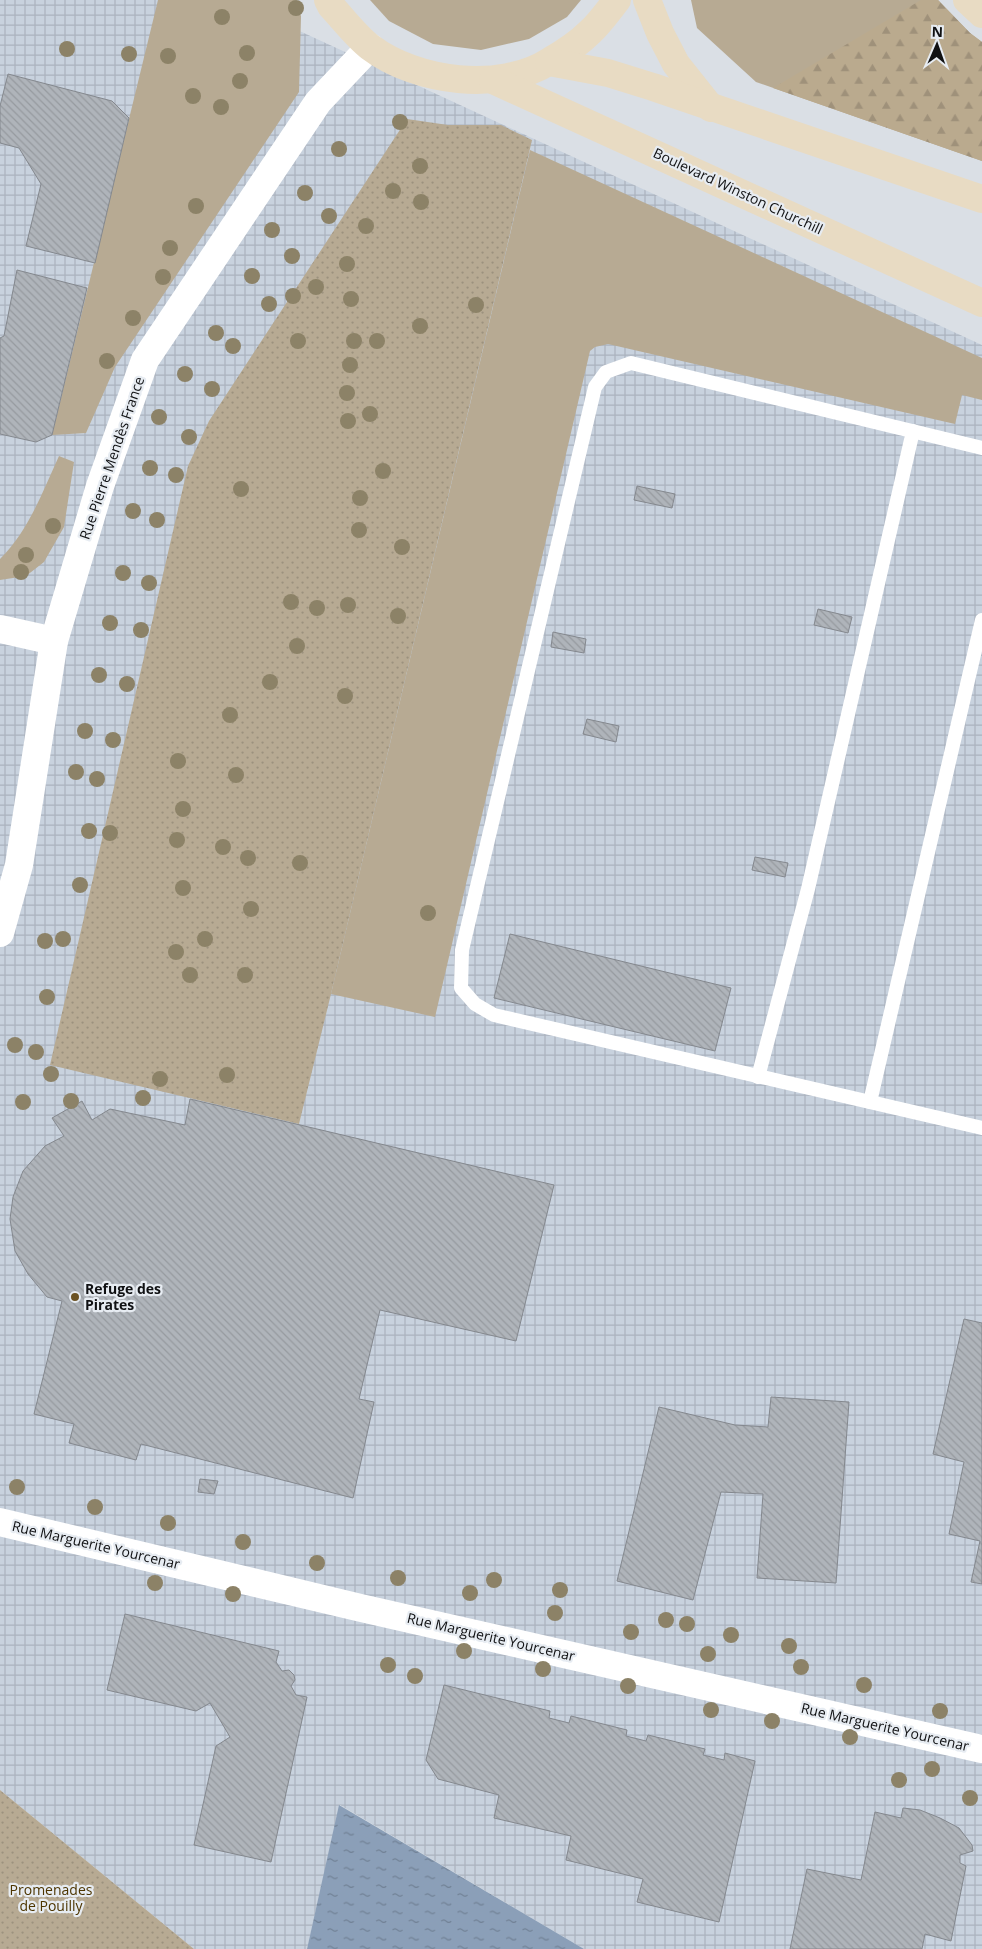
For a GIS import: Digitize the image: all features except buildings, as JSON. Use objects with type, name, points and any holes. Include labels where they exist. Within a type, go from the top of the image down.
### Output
[{"type":"street","points":[[328,0],[331,6],[370,47],[408,68],[450,79],[493,80],[526,71],[549,62],[590,32],[618,0]]},
{"type":"street","points":[[647,0],[660,33],[676,64],[711,108]]},
{"type":"street","points":[[967,0],[982,14]]},
{"type":"street","name":"Rue Pierre Mendès France","points":[[2,921],[19,865],[54,641],[100,486],[145,360],[318,102],[370,47]]},
{"type":"street","points":[[549,62],[608,73],[982,199]]},
{"type":"street","name":"Boulevard Winston Churchill","points":[[493,80],[982,303]]},
{"type":"street","points":[[0,629],[54,641]]},
{"type":"street","name":"Rue Marguerite Yourcenar","points":[[0,1522],[361,1608],[982,1749]]},
{"type":"lane","points":[[982,448],[631,363],[606,372],[595,387],[462,950],[461,988],[475,1004],[494,1015],[982,1128]]},
{"type":"lane","points":[[758,1077],[808,888],[913,431]]},
{"type":"lane","points":[[870,1102],[982,620]]},
{"type":"shaded area","points":[[0,0],[232,0],[982,345],[982,1949],[584,1949],[340,1805],[307,1949],[194,1949],[0,1790]]},
{"type":"green space","points":[[158,0],[295,0],[301,16],[299,92],[115,367],[86,433],[52,435]]},
{"type":"green space","points":[[370,0],[581,0],[567,17],[529,39],[481,50],[433,44],[389,21]]},
{"type":"green space","points":[[691,0],[938,0],[970,33],[982,42],[982,161],[756,82],[697,28]]},
{"type":"green space","points":[[921,0],[938,0],[970,33],[982,42],[982,161],[773,88]]},
{"type":"green space","points":[[407,119],[448,125],[501,125],[532,140],[299,1124],[50,1065],[188,466],[209,421]]},
{"type":"green space","points":[[530,150],[982,358],[982,400],[962,395],[955,424],[608,344],[595,347],[590,351],[435,1017],[331,994]]},
{"type":"green space","points":[[59,456],[74,462],[64,527],[44,562],[26,576],[0,580],[0,559],[27,523]]},
{"type":"green space","name":"Promenades de Pouilly","points":[[0,1790],[194,1949],[0,1949]]},
{"type":"water","points":[[339,1805],[584,1949],[307,1949]]},
{"type":"place","name":"Refuge des Pirates","points":[[75,1297]]}]
